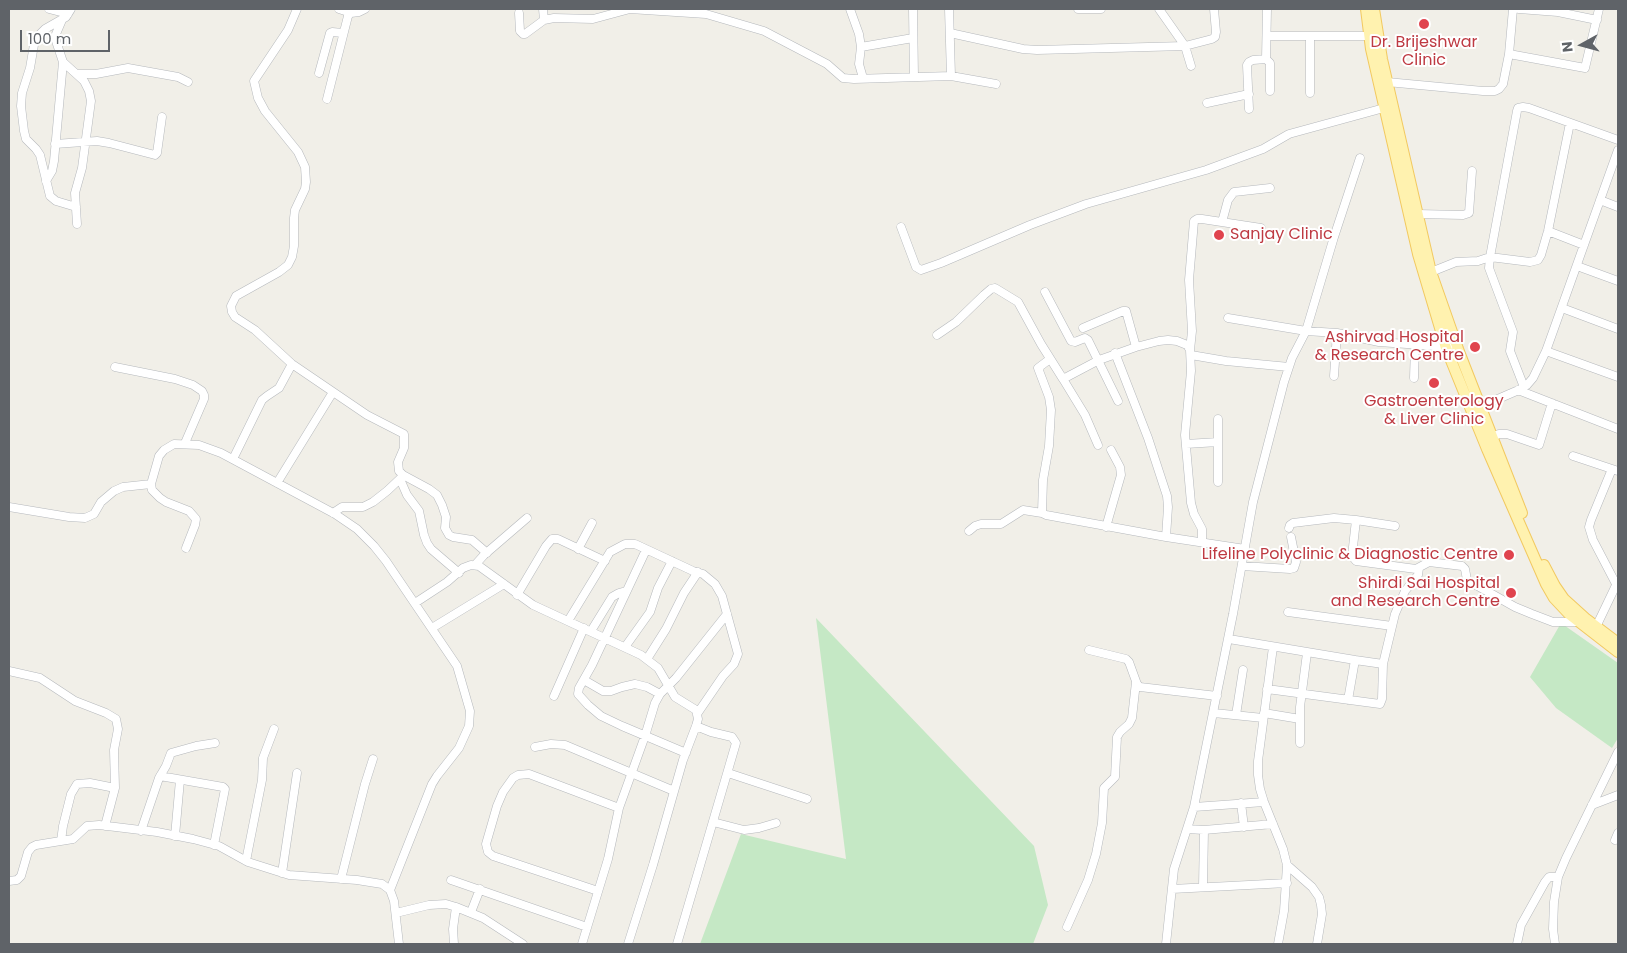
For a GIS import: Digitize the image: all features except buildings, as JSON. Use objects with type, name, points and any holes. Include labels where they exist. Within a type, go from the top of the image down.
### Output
[{"type":"main road","points":[[1366,9],[1369,36],[1384,108],[1423,275],[1451,346],[1491,444],[1555,586],[1564,599],[1618,643]]},
{"type":"main road","points":[[1374,9],[1387,82],[1417,214],[1451,346]]},
{"type":"main road","points":[[1491,444],[1546,584],[1562,606],[1579,622],[1618,652]]},
{"type":"street","points":[[49,9],[67,14]]},
{"type":"street","points":[[297,9],[288,30],[254,81],[258,98],[265,111],[298,152],[305,167],[305,189],[295,210],[292,257],[288,265],[280,272],[240,292],[236,296],[232,312],[235,317],[255,330],[292,364],[374,419],[404,434],[404,448],[398,462],[398,467],[407,495],[419,511],[427,543],[431,549],[459,573]]},
{"type":"street","points":[[339,9],[351,13],[365,9]]},
{"type":"street","points":[[543,9],[544,20]]},
{"type":"street","points":[[570,19],[571,9]]},
{"type":"street","points":[[519,13],[520,30],[523,34],[544,20],[554,18],[593,19],[626,9],[706,14],[757,28],[827,64],[843,78],[951,76],[996,84]]},
{"type":"street","points":[[850,9],[859,34],[861,47],[859,64],[863,78]]},
{"type":"street","points":[[912,9],[914,77]]},
{"type":"street","points":[[949,9],[951,76]]},
{"type":"street","points":[[1078,9],[1101,9]]},
{"type":"street","points":[[1159,9],[1184,46],[1191,66]]},
{"type":"street","points":[[950,33],[1023,49],[1037,50],[1184,46],[1215,37],[1214,9]]},
{"type":"street","points":[[1267,9],[1266,59],[1270,63],[1270,91]]},
{"type":"street","points":[[1387,82],[1495,91],[1499,89],[1503,84],[1509,54],[1514,9]]},
{"type":"street","points":[[1519,9],[1558,12],[1597,20]]},
{"type":"street","points":[[1509,54],[1585,68],[1599,9]]},
{"type":"street","points":[[327,99],[343,33],[348,16],[351,13]]},
{"type":"street","points":[[46,181],[52,171],[63,62],[56,41],[56,34],[67,14]]},
{"type":"street","points":[[67,14],[44,29],[35,39],[30,68],[22,93],[21,106],[26,139],[40,155],[50,196],[56,201],[76,207]]},
{"type":"street","points":[[319,73],[330,33],[343,33]]},
{"type":"street","points":[[1267,36],[1369,36]]},
{"type":"street","points":[[1310,36],[1310,93]]},
{"type":"street","points":[[861,47],[913,38]]},
{"type":"street","points":[[1249,109],[1247,65],[1253,60],[1266,59]]},
{"type":"street","points":[[63,62],[84,82],[90,101],[82,168],[76,186],[77,224]]},
{"type":"street","points":[[77,74],[96,74],[128,68],[178,77],[188,82]]},
{"type":"street","points":[[1207,103],[1249,94]]},
{"type":"street","points":[[901,227],[916,267],[921,270],[1086,204],[1206,170],[1263,150],[1289,134],[1384,108]]},
{"type":"street","points":[[1618,140],[1529,108],[1518,108],[1490,257],[1490,268],[1513,332],[1510,351],[1521,389],[1618,429]]},
{"type":"street","points":[[55,144],[110,142],[155,155],[157,153],[162,117]]},
{"type":"street","points":[[1431,272],[1456,262],[1478,261],[1490,257],[1535,262],[1541,255],[1548,231],[1570,123]]},
{"type":"street","points":[[1476,408],[1521,389],[1533,378],[1546,351],[1618,155]]},
{"type":"street","points":[[1166,944],[1175,863],[1194,807],[1218,696],[1253,502],[1289,367],[1306,331],[1360,158]]},
{"type":"street","points":[[1417,214],[1469,213],[1472,171]]},
{"type":"street","points":[[1222,222],[1228,200],[1232,194],[1238,191],[1270,188]]},
{"type":"street","points":[[1600,200],[1618,207]]},
{"type":"street","points":[[1202,542],[1202,529],[1190,503],[1186,444],[1186,417],[1191,383],[1190,352],[1192,331],[1189,280],[1193,223],[1199,219],[1261,228]]},
{"type":"street","points":[[1548,231],[1584,245]]},
{"type":"street","points":[[1577,266],[1618,281]]},
{"type":"street","points":[[937,335],[956,322],[991,288],[995,288],[1018,302],[1037,338],[1084,415],[1098,445]]},
{"type":"street","points":[[1045,292],[1071,341],[1075,342],[1084,338],[1088,340],[1118,401]]},
{"type":"street","points":[[1562,308],[1618,328]]},
{"type":"street","points":[[1084,328],[1126,311],[1136,347]]},
{"type":"street","points":[[1228,318],[1306,331],[1337,333],[1379,342],[1451,346]]},
{"type":"street","points":[[1334,376],[1337,333]]},
{"type":"street","points":[[1063,379],[1115,353],[1168,340],[1184,343],[1190,352],[1226,361],[1289,367]]},
{"type":"street","points":[[1414,378],[1415,345]]},
{"type":"street","points":[[1546,351],[1618,377]]},
{"type":"street","points":[[1115,353],[1148,438],[1167,496],[1166,537]]},
{"type":"street","points":[[1042,513],[1043,480],[1049,446],[1052,410],[1050,397],[1038,368],[1050,359]]},
{"type":"street","points":[[233,459],[262,400],[279,388],[292,364]]},
{"type":"street","points":[[115,367],[175,379],[193,385],[202,391],[204,399],[185,443]]},
{"type":"street","points":[[277,482],[334,392]]},
{"type":"street","points":[[1491,444],[1499,434],[1507,434],[1539,445],[1552,403]]},
{"type":"street","points":[[1218,419],[1218,482]]},
{"type":"street","points":[[1186,444],[1218,442]]},
{"type":"street","points":[[186,548],[196,525],[196,519],[189,511],[160,498],[152,490],[151,484],[154,469],[164,450],[174,444],[185,443],[204,446],[233,459],[333,513],[357,529],[374,546],[452,657],[461,675],[470,710],[469,726],[459,748],[432,784],[390,890]]},
{"type":"street","points":[[1106,527],[1121,475],[1120,467],[1112,450]]},
{"type":"street","points":[[1573,456],[1615,470],[1589,527],[1593,540],[1617,582],[1596,627]]},
{"type":"street","points":[[333,513],[342,507],[362,507],[368,505],[382,496],[402,477]]},
{"type":"street","points":[[402,477],[429,489],[437,495],[444,510],[446,532],[453,537],[472,540],[487,553]]},
{"type":"street","points":[[9,506],[69,517],[85,518],[94,514],[101,502],[114,491],[129,486],[151,484]]},
{"type":"street","points":[[969,532],[975,526],[981,524],[1001,524],[1023,510],[1106,527],[1244,549]]},
{"type":"street","points":[[476,565],[527,518]]},
{"type":"street","points":[[1242,566],[1294,568],[1296,562],[1290,533],[1290,525],[1293,523],[1319,519],[1356,520],[1395,526]]},
{"type":"street","points":[[1356,520],[1352,554],[1354,560],[1419,568],[1429,562],[1462,566],[1465,568],[1467,580],[1515,607],[1553,622],[1579,622]]},
{"type":"street","points":[[578,549],[592,523]]},
{"type":"street","points":[[517,595],[552,539],[558,539],[604,561]]},
{"type":"street","points":[[568,621],[604,561],[614,549],[625,544],[635,544],[709,578],[719,590],[738,654],[736,660],[697,714],[696,726],[674,791],[628,944]]},
{"type":"street","points":[[646,550],[579,688],[578,694],[592,709],[606,718],[686,753]]},
{"type":"street","points":[[625,647],[650,612],[658,588],[672,561]]},
{"type":"street","points":[[414,603],[468,566],[476,565],[533,605],[648,659],[658,668],[675,697],[692,706],[697,714]]},
{"type":"street","points":[[1267,689],[1381,703],[1383,664],[1392,626],[1400,599],[1418,575],[1419,568]]},
{"type":"street","points":[[648,659],[684,593],[698,572]]},
{"type":"street","points":[[432,628],[504,584]]},
{"type":"street","points":[[554,696],[587,630],[612,597],[626,592]]},
{"type":"street","points":[[1288,612],[1392,626]]},
{"type":"street","points":[[582,944],[608,859],[619,808],[655,703],[660,694],[727,614]]},
{"type":"street","points":[[1228,639],[1383,664]]},
{"type":"street","points":[[1273,647],[1258,761],[1258,783],[1283,849],[1287,865],[1287,883],[1278,944]]},
{"type":"street","points":[[1066,927],[1088,880],[1096,854],[1102,823],[1104,788],[1116,777],[1117,737],[1130,724],[1136,682],[1131,665],[1126,659],[1089,650]]},
{"type":"street","points":[[1300,742],[1301,693],[1307,653]]},
{"type":"street","points":[[1348,700],[1355,660]]},
{"type":"street","points":[[1236,715],[1242,670]]},
{"type":"street","points":[[9,671],[40,678],[75,701],[116,719],[118,729],[114,750],[115,788],[105,826]]},
{"type":"street","points":[[584,680],[603,691],[611,691],[635,684],[647,687],[660,694]]},
{"type":"street","points":[[1136,682],[1142,688],[1218,696]]},
{"type":"street","points":[[1214,712],[1300,719]]},
{"type":"street","points":[[677,944],[735,750],[736,740],[732,737],[696,726]]},
{"type":"street","points":[[246,861],[262,780],[264,758],[274,729]]},
{"type":"street","points":[[141,831],[160,776],[171,753],[215,743]]},
{"type":"street","points":[[535,747],[551,744],[565,745],[674,791]]},
{"type":"street","points":[[1556,944],[1553,929],[1554,902],[1558,877],[1618,752]]},
{"type":"street","points":[[341,879],[373,759]]},
{"type":"street","points":[[282,873],[297,773]]},
{"type":"street","points":[[728,773],[807,799]]},
{"type":"street","points":[[598,891],[493,856],[488,852],[486,844],[503,792],[513,778],[518,775],[529,774],[619,808]]},
{"type":"street","points":[[160,776],[223,787],[225,789],[214,844]]},
{"type":"street","points":[[175,836],[180,780]]},
{"type":"street","points":[[61,841],[71,794],[77,784],[90,783],[115,788]]},
{"type":"street","points":[[1592,805],[1618,795]]},
{"type":"street","points":[[1194,807],[1264,802]]},
{"type":"street","points":[[1241,803],[1244,827]]},
{"type":"street","points":[[713,822],[744,830],[776,823]]},
{"type":"street","points":[[1186,829],[1204,830],[1273,824]]},
{"type":"street","points":[[9,881],[17,880],[21,876],[26,858],[32,846],[73,839],[87,826],[105,826],[175,836],[214,844],[246,861],[290,875],[382,884],[390,890],[394,901],[399,944]]},
{"type":"street","points":[[1203,887],[1204,830]]},
{"type":"street","points":[[1287,865],[1312,887],[1319,897],[1322,914],[1317,944]]},
{"type":"street","points":[[1517,944],[1521,925],[1545,882],[1551,876],[1558,877]]},
{"type":"street","points":[[451,880],[587,927]]},
{"type":"street","points":[[1172,889],[1287,883]]},
{"type":"street","points":[[471,912],[480,889]]},
{"type":"street","points":[[396,913],[429,905],[446,904],[456,906],[483,918],[523,944]]},
{"type":"street","points":[[454,944],[453,929],[456,906]]},
{"type":"green space","points":[[816,618],[1034,846],[1048,905],[1033,944],[700,944],[741,834],[846,859]]},
{"type":"green space","points":[[1561,623],[1618,663],[1618,738],[1612,748],[1556,708],[1530,677]]},
{"type":"place","name":"Dr. Brijeshwar Clinic","points":[[1424,24]]},
{"type":"place","name":"Sanjay Clinic","points":[[1219,235]]},
{"type":"place","name":"Ashirvad Hospital & Research Centre","points":[[1475,347]]},
{"type":"place","name":"Gastroenterology & Liver Clinic","points":[[1434,383]]},
{"type":"place","name":"Lifeline Polyclinic & Diagnostic Centre","points":[[1509,555]]},
{"type":"place","name":"Shirdi Sai Hospital and Research Centre","points":[[1511,593]]}]
